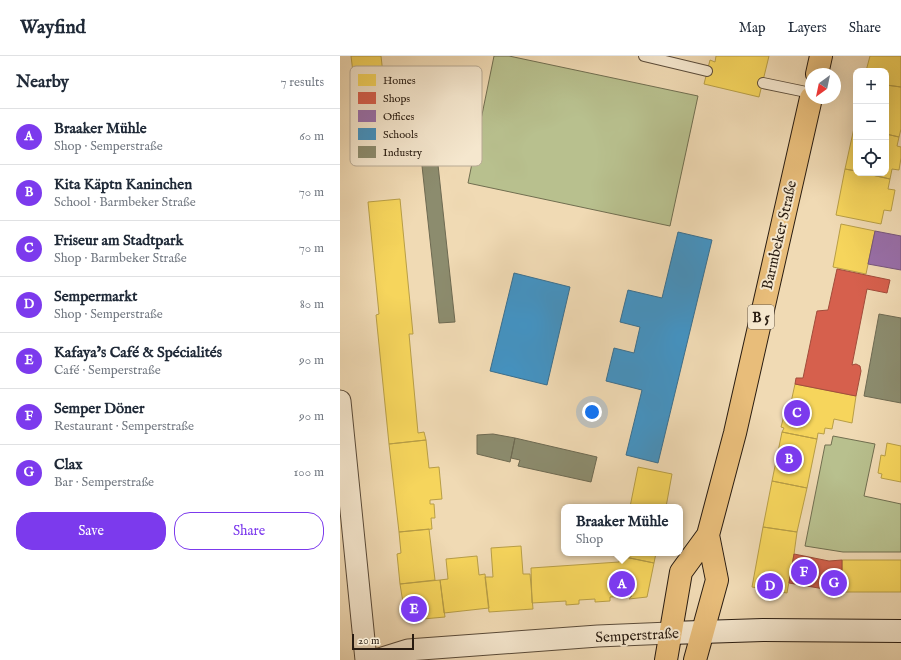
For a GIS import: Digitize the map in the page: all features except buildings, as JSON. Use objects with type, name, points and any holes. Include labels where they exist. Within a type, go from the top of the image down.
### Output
[{"type":"main road","points":[[818,68],[821,56]]},
{"type":"main road","name":"Barmbeker Straße","points":[[666,660],[680,572],[708,535],[735,433],[810,104]]},
{"type":"main road","name":"Barmbeker Straße","points":[[695,660],[718,580],[708,535]]},
{"type":"street","points":[[340,403],[366,660]]},
{"type":"street","name":"Semperstraße","points":[[376,660],[408,650],[598,636],[763,630],[901,631]]},
{"type":"lane","points":[[644,56],[707,71]]},
{"type":"lane","points":[[763,83],[805,93]]},
{"type":"green space","points":[[494,56],[509,56],[698,96],[670,226],[468,183],[471,166],[482,166],[482,115]]},
{"type":"green space","points":[[833,436],[875,444],[864,496],[901,504],[901,552],[843,552],[805,546],[825,445],[831,445]]},
{"type":"place","name":"Friseur am Stadtpark","points":[[797,413]]},
{"type":"place","name":"Kita Käptn Kaninchen","points":[[789,459]]},
{"type":"place","name":"Semper Döner","points":[[804,572]]},
{"type":"place","name":"Clax","points":[[834,583]]},
{"type":"place","name":"Braaker Mühle","points":[[622,584]]},
{"type":"place","name":"Sempermarkt","points":[[770,586]]},
{"type":"place","name":"Kafaya’s Café & Spécialités","points":[[414,609]]}]
